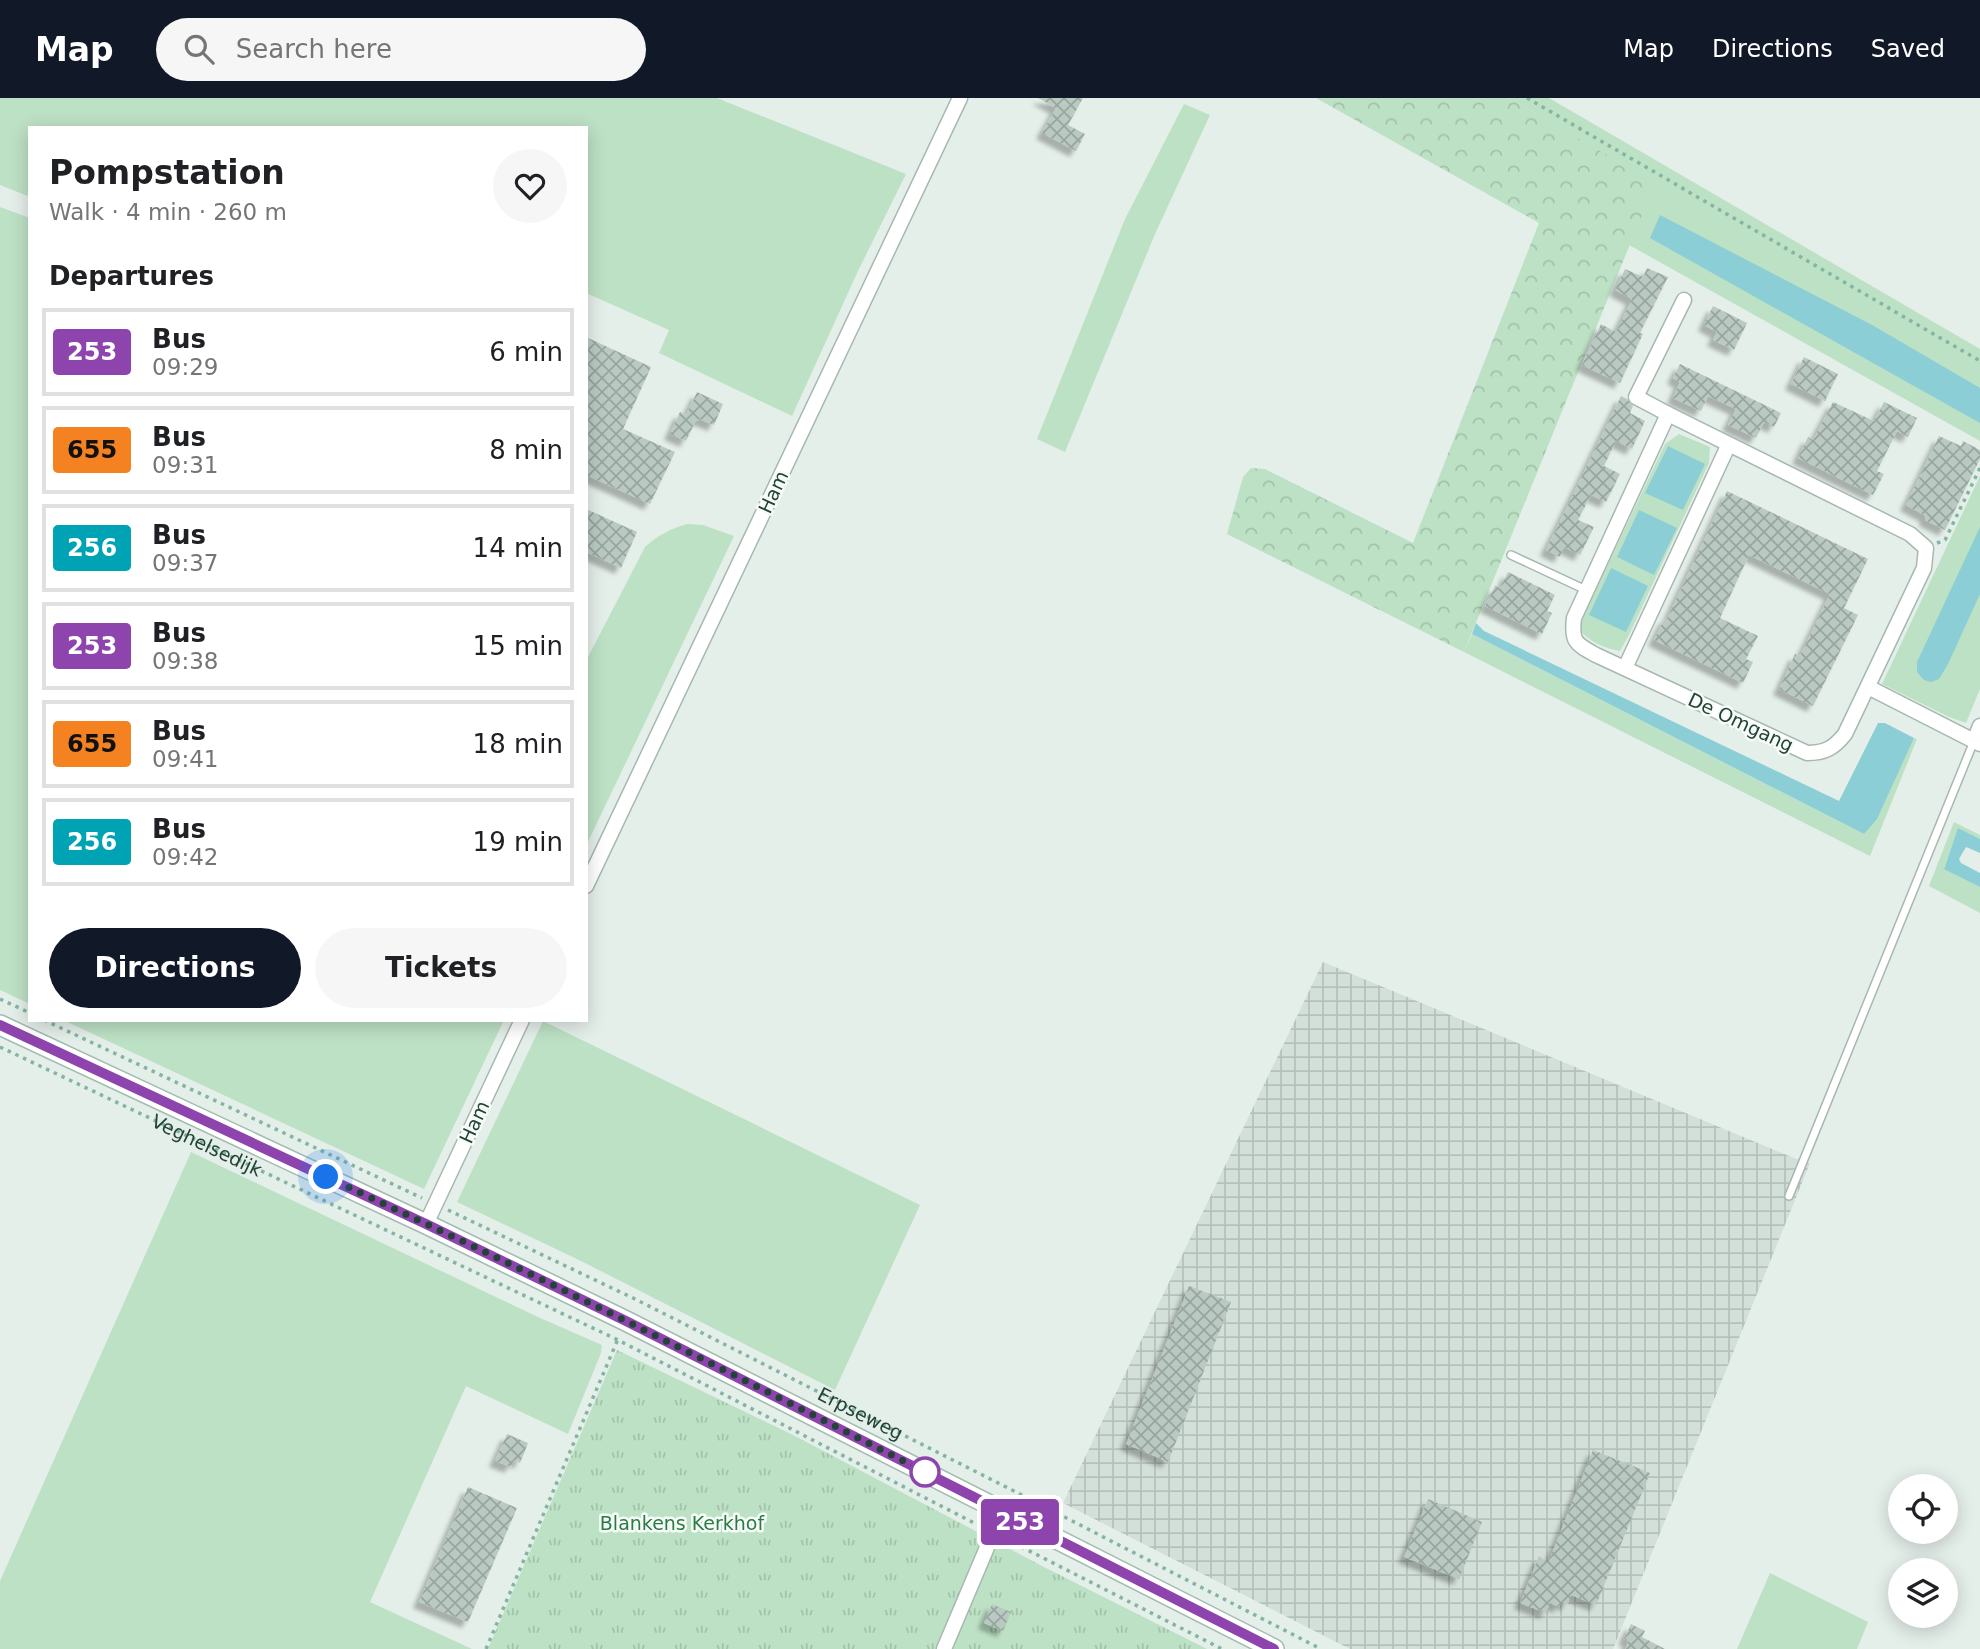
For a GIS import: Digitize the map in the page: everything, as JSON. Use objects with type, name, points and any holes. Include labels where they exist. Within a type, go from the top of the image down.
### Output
[{"type":"main road","name":"Veghelsedijk","points":[[0,1026],[426,1224]]},
{"type":"main road","name":"Erpseweg","points":[[426,1224],[626,1321],[1274,1649]]},
{"type":"street","name":"Ham","points":[[588,882],[960,98]]},
{"type":"street","points":[[1684,300],[1636,397],[1728,446],[1910,534],[1926,548]]},
{"type":"street","name":"De Omgang","points":[[1668,414],[1574,618],[1572,633],[1577,645],[1807,753],[1821,753],[1836,746],[1845,734],[1924,568],[1926,548]]},
{"type":"street","points":[[1625,668],[1728,446]]},
{"type":"street","points":[[1868,687],[1977,742],[1980,726]]},
{"type":"street","name":"Ham","points":[[426,1224],[522,1022]]},
{"type":"street","points":[[944,1649],[1002,1513]]},
{"type":"lane","points":[[1511,555],[1587,590]]},
{"type":"lane","points":[[1789,1196],[1977,742]]},
{"type":"path","points":[[1527,98],[1980,362]]},
{"type":"path","points":[[1926,548],[1945,540],[1980,468]]},
{"type":"path","points":[[0,999],[28,1012]]},
{"type":"path","points":[[48,1022],[435,1204]]},
{"type":"path","name":"Veghelsedijk","points":[[0,1048],[618,1340]]},
{"type":"path","name":"Erpseweg","points":[[435,1204],[635,1299],[1321,1649]]},
{"type":"path","points":[[486,1649],[626,1321]]},
{"type":"path","points":[[618,1340],[1222,1649]]},
{"type":"shaded area","points":[[1323,962],[1810,1163],[1613,1649],[1350,1649],[1063,1503]]},
{"type":"green space","points":[[0,98],[717,98],[906,174],[792,416],[659,353],[669,330],[588,294],[588,126],[28,126],[28,196],[0,185]]},
{"type":"green space","points":[[1316,98],[1509,98],[1655,183],[1464,652],[1227,534],[1243,477],[1251,468],[1265,469],[1413,543],[1539,223]]},
{"type":"green space","points":[[1509,98],[1549,98],[1980,349],[1980,441],[1629,245],[1654,183]]},
{"type":"green space","points":[[1184,104],[1210,115],[1155,234],[1065,452],[1037,439],[1125,219]]},
{"type":"green space","points":[[0,207],[28,217],[28,1003],[0,990]]},
{"type":"green space","points":[[1679,434],[1710,447],[1709,463],[1629,635],[1620,651],[1608,648],[1579,630],[1665,444]]},
{"type":"green space","points":[[1980,476],[1980,689],[1966,723],[1882,684]]},
{"type":"green space","points":[[687,524],[703,525],[734,536],[588,842],[588,657],[645,547],[675,528]]},
{"type":"green space","points":[[1472,634],[1864,834],[1914,738],[1917,739],[1870,856],[1464,652]]},
{"type":"green space","points":[[1954,822],[1980,835],[1980,839],[1958,829],[1944,868],[1980,887],[1980,913],[1929,886]]},
{"type":"green space","points":[[67,1022],[503,1022],[424,1189]]},
{"type":"green space","points":[[543,1022],[545,1022],[920,1205],[835,1390],[579,1260],[457,1202]]},
{"type":"green space","points":[[191,1152],[602,1345],[568,1434],[466,1386],[370,1602],[472,1649],[0,1649],[0,1581]]},
{"type":"green space","name":"Blankens Kerkhof","points":[[617,1350],[797,1437],[1207,1649],[488,1649]]},
{"type":"green space","points":[[1770,1573],[1868,1622],[1857,1649],[1737,1649]]},
{"type":"water","points":[[1660,215],[1874,326],[1980,388],[1980,423],[1650,238]]},
{"type":"water","points":[[1668,446],[1705,464],[1683,510],[1645,493]]},
{"type":"water","points":[[1639,510],[1677,528],[1654,575],[1617,557]]},
{"type":"water","points":[[1980,527],[1980,594],[1939,679],[1931,682],[1924,680],[1917,672],[1917,662]]},
{"type":"water","points":[[1611,568],[1648,586],[1626,632],[1589,615]]},
{"type":"water","points":[[1476,623],[1484,631],[1839,801],[1878,723],[1885,723],[1914,738],[1877,819],[1864,834],[1472,634]]},
{"type":"water","points":[[1958,828],[1980,839],[1980,853],[1966,847],[1959,859],[1961,863],[1980,873],[1980,887],[1944,869]]},
{"type":"building","points":[[1038,98],[1083,98],[1068,125],[1085,134],[1076,151],[1042,133],[1056,108]]},
{"type":"building","points":[[1647,268],[1668,277],[1640,333],[1643,334],[1620,383],[1582,365],[1601,324],[1616,332],[1632,299],[1615,290],[1625,269],[1643,277]]},
{"type":"building","points":[[1713,306],[1747,323],[1734,350],[1713,340],[1717,332],[1704,325]]},
{"type":"building","points":[[588,338],[651,367],[623,429],[675,452],[650,504],[588,476]]},
{"type":"building","points":[[1804,357],[1838,374],[1825,401],[1791,384]]},
{"type":"building","points":[[1680,364],[1781,413],[1774,427],[1764,422],[1756,438],[1728,425],[1736,409],[1708,396],[1701,411],[1673,398],[1680,382],[1673,378]]},
{"type":"building","points":[[697,392],[723,404],[714,425],[696,420],[686,441],[670,434],[680,412],[686,415]]},
{"type":"building","points":[[1621,396],[1633,406],[1630,413],[1645,421],[1632,449],[1616,441],[1604,466],[1620,474],[1606,502],[1591,495],[1578,520],[1594,527],[1580,555],[1564,547],[1560,557],[1546,550]]},
{"type":"building","points":[[1833,402],[1874,421],[1884,402],[1917,418],[1908,437],[1897,431],[1877,471],[1884,474],[1873,495],[1798,458],[1808,437],[1813,440]]},
{"type":"building","points":[[1939,436],[1961,446],[1963,441],[1980,450],[1980,459],[1945,530],[1925,520],[1926,516],[1906,505]]},
{"type":"building","points":[[1727,491],[1868,559],[1844,608],[1858,615],[1813,706],[1779,689],[1795,654],[1800,656],[1830,594],[1749,555],[1720,618],[1758,636],[1746,659],[1753,662],[1743,683],[1654,640],[1665,618],[1667,619]]},
{"type":"building","points":[[588,510],[637,532],[621,568],[588,553]]},
{"type":"building","points":[[1508,572],[1555,595],[1547,611],[1552,613],[1542,634],[1485,606],[1495,586],[1500,588]]},
{"type":"building","points":[[1189,1286],[1231,1302],[1168,1462],[1126,1444]]},
{"type":"building","points":[[507,1434],[528,1443],[520,1463],[514,1460],[511,1467],[495,1461]]},
{"type":"building","points":[[1593,1450],[1650,1473],[1596,1605],[1571,1595],[1567,1605],[1561,1602],[1559,1607],[1550,1603],[1546,1613],[1520,1603],[1539,1556],[1548,1563]]},
{"type":"building","points":[[468,1487],[517,1508],[468,1622],[419,1602]]},
{"type":"building","points":[[1428,1499],[1482,1522],[1459,1579],[1404,1557]]},
{"type":"building","points":[[992,1604],[1011,1612],[1003,1631],[984,1623]]},
{"type":"building","points":[[1631,1624],[1645,1631],[1642,1637],[1665,1649],[1625,1649],[1629,1641],[1624,1639]]},
{"type":"bus line","name":"253","points":[[0,1025],[426,1224],[626,1321],[1274,1649]]},
{"type":"route","points":[[326,1177],[626,1321],[925,1472]]}]
